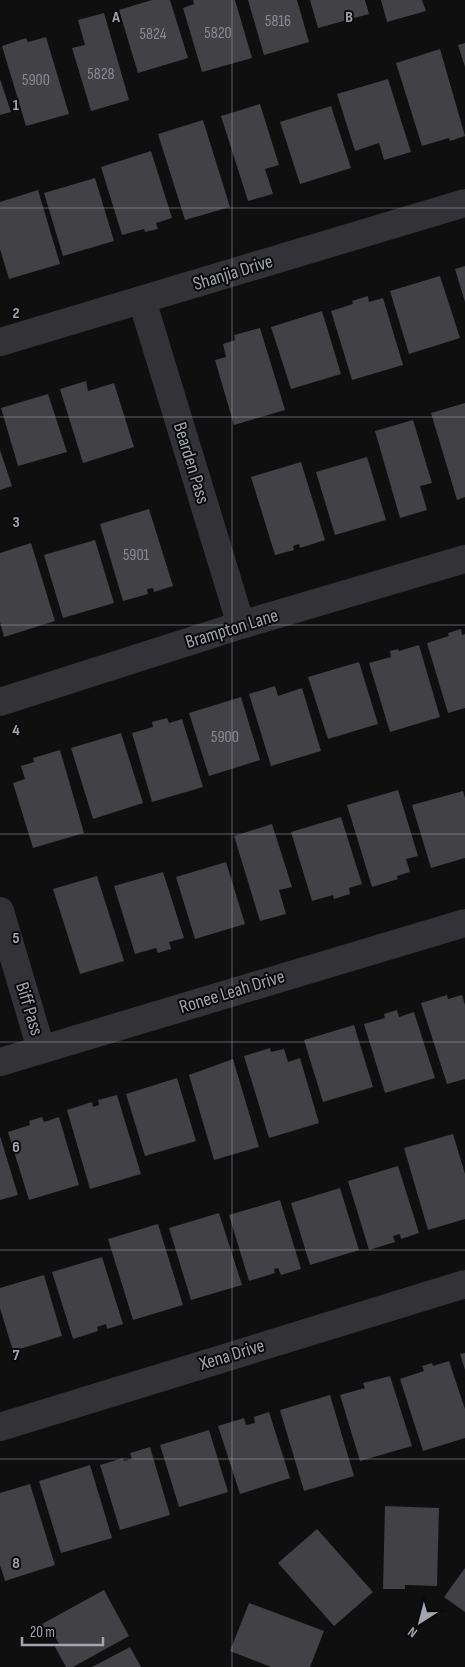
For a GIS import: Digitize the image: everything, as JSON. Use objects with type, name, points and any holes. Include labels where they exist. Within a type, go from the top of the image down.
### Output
[{"type":"street","name":"Shanjia Drive","points":[[0,342],[465,203]]},
{"type":"street","name":"Bearden Pass","points":[[142,300],[241,625]]},
{"type":"street","name":"Brampton Lane","points":[[0,702],[241,625],[465,559]]},
{"type":"street","name":"Biff Pass","points":[[0,911],[42,1050]]},
{"type":"street","name":"Ronee Leah Drive","points":[[0,1062],[465,923]]},
{"type":"street","name":"Xena Drive","points":[[0,1427],[465,1284]]},
{"type":"building","points":[[152,0],[170,0],[188,58],[138,73],[119,10]]},
{"type":"building","points":[[193,0],[235,0],[252,58],[202,72],[183,8],[194,4]]},
{"type":"building","points":[[248,0],[297,0],[309,42],[264,55]]},
{"type":"building","points":[[310,0],[365,0],[369,14],[318,28]]},
{"type":"building","points":[[381,0],[422,0],[426,11],[387,22]]},
{"type":"building","points":[[104,13],[129,100],[91,111],[72,48],[85,45],[78,20]]},
{"type":"building","points":[[46,37],[69,114],[26,126],[2,46],[26,38],[28,42]]},
{"type":"building","points":[[465,43],[465,67],[458,45]]},
{"type":"building","points":[[440,49],[465,136],[450,141],[449,138],[422,146],[396,63]]},
{"type":"building","points":[[0,79],[11,112],[0,115]]},
{"type":"building","points":[[388,79],[411,152],[384,160],[379,143],[355,151],[337,94]]},
{"type":"building","points":[[260,104],[279,165],[265,169],[273,194],[248,201],[221,116]]},
{"type":"building","points":[[331,106],[351,168],[300,184],[280,122]]},
{"type":"building","points":[[203,120],[230,207],[185,220],[158,134]]},
{"type":"building","points":[[151,151],[172,218],[156,223],[158,229],[145,232],[144,229],[122,235],[101,167]]},
{"type":"building","points":[[95,178],[114,241],[63,256],[44,193]]},
{"type":"building","points":[[38,190],[60,264],[9,279],[0,249],[0,202]]},
{"type":"building","points":[[465,266],[465,302],[455,269]]},
{"type":"building","points":[[440,276],[460,338],[409,354],[390,291]]},
{"type":"building","points":[[368,296],[369,302],[383,298],[403,365],[352,380],[331,311],[353,304],[352,301]]},
{"type":"building","points":[[322,311],[341,374],[291,389],[271,327]]},
{"type":"building","points":[[260,328],[285,410],[234,425],[215,360],[226,357],[223,344],[235,340],[234,335]]},
{"type":"building","points":[[86,381],[88,391],[114,383],[134,447],[83,463],[60,389]]},
{"type":"building","points":[[48,394],[67,452],[18,466],[1,408]]},
{"type":"building","points":[[465,403],[465,497],[457,500],[431,413]]},
{"type":"building","points":[[413,420],[432,483],[420,486],[427,510],[400,518],[375,431]]},
{"type":"building","points":[[0,450],[12,486],[0,490]]},
{"type":"building","points":[[367,457],[386,520],[335,535],[316,472]]},
{"type":"building","points":[[301,462],[325,540],[300,548],[299,544],[293,546],[294,550],[275,555],[251,477]]},
{"type":"building","points":[[149,509],[173,586],[154,592],[153,588],[147,589],[148,594],[123,601],[100,524]]},
{"type":"building","points":[[95,540],[114,603],[63,618],[44,555]]},
{"type":"building","points":[[31,543],[55,621],[4,637],[0,622],[0,553]]},
{"type":"building","points":[[461,629],[462,635],[465,634],[465,708],[448,713],[427,643],[449,636],[448,633]]},
{"type":"building","points":[[419,645],[440,717],[390,732],[369,663],[391,657],[390,651],[398,649],[399,651]]},
{"type":"building","points":[[359,662],[378,724],[328,739],[308,677]]},
{"type":"building","points":[[275,686],[278,696],[302,688],[321,751],[271,766],[249,694]]},
{"type":"building","points":[[241,697],[260,760],[209,776],[189,713]]},
{"type":"building","points":[[167,718],[169,723],[182,719],[203,787],[152,802],[132,733],[153,727],[152,722]]},
{"type":"building","points":[[121,733],[143,803],[93,819],[71,748]]},
{"type":"building","points":[[60,750],[84,833],[33,848],[13,783],[25,779],[21,766],[34,762],[33,758]]},
{"type":"building","points":[[398,790],[418,856],[406,859],[410,872],[397,876],[398,879],[372,887],[347,805]]},
{"type":"building","points":[[463,791],[465,798],[465,858],[431,868],[412,805]]},
{"type":"building","points":[[341,817],[362,884],[349,888],[350,894],[334,899],[333,895],[312,901],[291,832]]},
{"type":"building","points":[[272,824],[292,887],[279,890],[286,914],[260,921],[234,836]]},
{"type":"building","points":[[226,862],[245,924],[195,939],[176,877]]},
{"type":"building","points":[[163,872],[184,938],[169,942],[171,949],[158,953],[156,948],[135,954],[114,886]]},
{"type":"building","points":[[97,876],[124,961],[80,974],[53,889]]},
{"type":"building","points":[[447,995],[448,999],[462,995],[465,1005],[465,1079],[447,1084],[421,1003]]},
{"type":"building","points":[[397,1010],[399,1017],[414,1012],[435,1078],[385,1093],[364,1024],[385,1018],[384,1014]]},
{"type":"building","points":[[354,1025],[373,1087],[323,1102],[304,1040]]},
{"type":"building","points":[[270,1048],[271,1052],[284,1049],[288,1062],[300,1058],[319,1123],[269,1138],[244,1056]]},
{"type":"building","points":[[233,1059],[259,1147],[214,1160],[189,1075]]},
{"type":"building","points":[[177,1078],[196,1141],[145,1156],[126,1094]]},
{"type":"building","points":[[117,1095],[141,1174],[90,1189],[67,1110],[92,1102],[93,1107],[99,1105],[98,1100]]},
{"type":"building","points":[[42,1117],[44,1122],[59,1117],[79,1185],[29,1200],[8,1132],[30,1125],[29,1121]]},
{"type":"building","points":[[453,1134],[465,1174],[465,1219],[428,1230],[404,1148]]},
{"type":"building","points":[[0,1136],[18,1195],[0,1200]]},
{"type":"building","points":[[398,1166],[419,1233],[401,1239],[400,1234],[393,1236],[395,1242],[369,1250],[348,1181]]},
{"type":"building","points":[[340,1188],[359,1250],[310,1265],[291,1203]]},
{"type":"building","points":[[280,1200],[301,1269],[281,1275],[278,1268],[274,1269],[275,1273],[249,1281],[229,1215]]},
{"type":"building","points":[[219,1213],[242,1285],[191,1300],[169,1228]]},
{"type":"building","points":[[158,1224],[183,1305],[133,1320],[108,1239]]},
{"type":"building","points":[[102,1257],[123,1324],[107,1329],[106,1324],[97,1327],[98,1331],[73,1339],[52,1272]]},
{"type":"building","points":[[44,1275],[62,1336],[13,1351],[0,1308],[0,1288]]},
{"type":"building","points":[[465,1353],[465,1370],[460,1354]]},
{"type":"building","points":[[449,1361],[465,1409],[465,1438],[423,1451],[400,1379],[424,1371],[422,1366],[432,1363],[433,1366]]},
{"type":"building","points":[[390,1376],[412,1446],[360,1461],[340,1395],[365,1388],[363,1383]]},
{"type":"building","points":[[330,1395],[354,1476],[304,1491],[280,1410]]},
{"type":"building","points":[[269,1412],[290,1478],[240,1494],[218,1426],[244,1418],[246,1425],[255,1423],[254,1417]]},
{"type":"building","points":[[209,1430],[228,1492],[179,1507],[160,1445]]},
{"type":"building","points":[[150,1447],[170,1515],[120,1530],[100,1465],[123,1458],[124,1461],[132,1459],[130,1453]]},
{"type":"building","points":[[90,1465],[112,1538],[61,1553],[39,1481]]},
{"type":"building","points":[[30,1484],[55,1565],[5,1581],[0,1565],[0,1493]]},
{"type":"building","points":[[385,1506],[439,1508],[437,1586],[405,1585],[405,1589],[383,1589]]},
{"type":"building","points":[[317,1529],[373,1592],[334,1626],[278,1563]]},
{"type":"building","points":[[465,1568],[465,1612],[444,1597]]},
{"type":"building","points":[[104,1590],[129,1636],[73,1667],[66,1667],[55,1647],[59,1644],[55,1637],[51,1639],[42,1624]]},
{"type":"building","points":[[249,1603],[324,1631],[310,1667],[271,1667],[230,1651]]},
{"type":"building","points":[[130,1647],[141,1667],[92,1667]]}]
